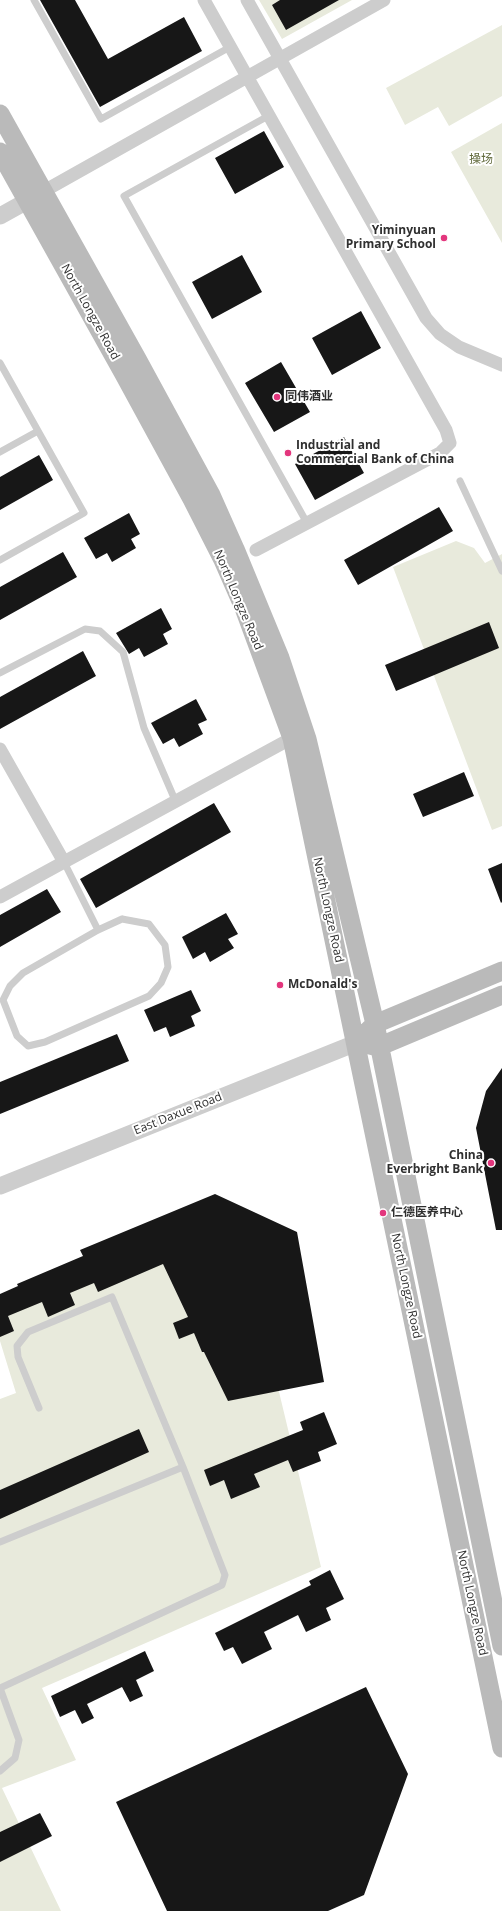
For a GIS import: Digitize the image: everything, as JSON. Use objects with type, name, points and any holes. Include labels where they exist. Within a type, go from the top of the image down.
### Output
[{"type":"main road","name":"North Longze Road","points":[[0,114],[35,196]]},
{"type":"main road","name":"North Longze Road","points":[[0,152],[35,196],[137,359],[211,495],[280,658],[375,1024],[378,1047],[496,1586],[502,1646]]},
{"type":"main road","name":"North Longze Road","points":[[300,738],[356,1043],[502,1748]]},
{"type":"main road","name":"East Daxue Road","points":[[356,1043],[375,1024],[502,971]]},
{"type":"main road","points":[[356,1043],[378,1047],[502,995]]},
{"type":"street","points":[[204,0],[230,47],[249,77],[446,430],[450,443],[440,453],[256,550]]},
{"type":"street","points":[[247,0],[426,318],[440,334],[459,347],[502,365]]},
{"type":"street","points":[[0,216],[384,0]]},
{"type":"street","points":[[0,896],[175,800],[300,738]]},
{"type":"street","points":[[0,749],[64,862]]},
{"type":"street","name":"East Daxue Road","points":[[1,1183],[356,1043]]},
{"type":"lane","points":[[34,0],[100,119],[230,47]]},
{"type":"lane","points":[[270,115],[124,196],[307,523]]},
{"type":"lane","points":[[0,363],[84,513],[0,560]]},
{"type":"lane","points":[[0,452],[38,431]]},
{"type":"lane","points":[[460,481],[502,571]]},
{"type":"lane","points":[[495,556],[502,552]]},
{"type":"lane","points":[[0,673],[85,629],[100,631],[123,652],[144,728],[175,800]]},
{"type":"lane","points":[[64,862],[98,930]]},
{"type":"lane","points":[[122,919],[149,924],[165,945],[168,967],[161,984],[149,996],[45,1042],[28,1046],[17,1036],[3,1000],[10,986],[23,973],[98,930],[122,919]]},
{"type":"lane","points":[[0,1771],[15,1758],[19,1740],[0,1688],[222,1585],[225,1575],[183,1467],[112,1297],[28,1332],[18,1346],[18,1357],[39,1408]]},
{"type":"lane","points":[[0,1542],[183,1467]]},
{"type":"green space","points":[[259,0],[352,0],[282,39]]},
{"type":"green space","points":[[502,25],[502,96],[449,126],[438,107],[405,125],[386,88]]},
{"type":"green space","name":"操场","points":[[502,123],[502,243],[451,152]]},
{"type":"green space","points":[[456,541],[474,548],[485,563],[502,554],[502,826],[492,830],[393,567]]},
{"type":"green space","points":[[171,1249],[257,1300],[321,1567],[42,1688],[76,1760],[2,1788],[61,1911],[0,1911],[0,1399],[16,1393],[0,1341],[0,1304]]},
{"type":"building","points":[[40,0],[75,0],[108,59],[184,17],[202,51],[100,107]]},
{"type":"building","points":[[280,0],[339,0],[286,30],[272,5]]},
{"type":"building","points":[[264,131],[284,167],[235,194],[215,158]]},
{"type":"building","points":[[242,255],[262,292],[212,319],[192,282]]},
{"type":"building","points":[[361,311],[381,348],[332,375],[312,338]]},
{"type":"building","name":"同伟酒业","points":[[281,362],[310,412],[274,432],[245,383]]},
{"type":"building","points":[[344,437],[364,473],[315,500],[295,464]]},
{"type":"building","points":[[39,455],[53,480],[0,510],[0,477]]},
{"type":"building","points":[[439,507],[453,531],[358,585],[344,560]]},
{"type":"building","points":[[129,513],[140,534],[131,539],[136,548],[112,562],[107,553],[96,559],[84,538]]},
{"type":"building","points":[[63,552],[77,577],[0,620],[0,587]]},
{"type":"building","points":[[161,608],[172,629],[163,634],[168,644],[144,657],[139,648],[129,654],[116,633]]},
{"type":"building","points":[[489,622],[499,648],[396,691],[385,665]]},
{"type":"building","points":[[83,651],[96,676],[0,729],[0,697]]},
{"type":"building","points":[[196,699],[207,720],[198,724],[203,734],[179,747],[174,738],[163,744],[151,723]]},
{"type":"building","points":[[464,772],[474,796],[423,817],[413,794]]},
{"type":"building","points":[[214,803],[231,832],[96,908],[80,879]]},
{"type":"building","points":[[502,863],[502,902],[501,903],[488,869]]},
{"type":"building","points":[[47,889],[61,912],[0,947],[0,915]]},
{"type":"building","points":[[226,913],[238,934],[228,939],[234,948],[210,962],[205,952],[193,959],[182,937]]},
{"type":"building","points":[[191,990],[201,1011],[191,1016],[195,1026],[170,1037],[166,1027],[154,1032],[144,1010]]},
{"type":"building","points":[[117,1034],[129,1061],[0,1114],[0,1082]]},
{"type":"building","points":[[502,1068],[502,1230],[496,1230],[476,1128],[486,1091]]},
{"type":"building","points":[[215,1194],[297,1232],[324,1382],[228,1401],[204,1352],[202,1352],[194,1333],[179,1339],[173,1323],[188,1317],[163,1264],[98,1292],[94,1283],[70,1293],[75,1305],[48,1317],[42,1302],[8,1316],[14,1331],[0,1337],[0,1294],[18,1286],[17,1284],[83,1256],[80,1250]]},
{"type":"building","points":[[324,1412],[337,1444],[318,1452],[321,1461],[293,1472],[288,1460],[254,1474],[260,1487],[231,1499],[224,1480],[210,1486],[204,1470],[303,1430],[300,1422]]},
{"type":"building","points":[[139,1429],[149,1452],[0,1519],[0,1490]]},
{"type":"building","points":[[330,1570],[344,1599],[326,1608],[331,1620],[306,1632],[298,1615],[264,1632],[272,1649],[242,1664],[233,1647],[224,1651],[215,1633],[311,1585],[309,1581]]},
{"type":"building","points":[[145,1651],[154,1671],[136,1680],[143,1696],[130,1702],[122,1687],[87,1704],[94,1718],[82,1724],[75,1710],[60,1717],[51,1696]]},
{"type":"building","points":[[366,1687],[408,1774],[364,1895],[328,1911],[167,1911],[116,1802]]},
{"type":"building","points":[[40,1813],[52,1836],[0,1862],[0,1832]]},
{"type":"place","name":"Yiminyuan Primary School","points":[[444,238]]},
{"type":"place","name":"同伟酒业","points":[[277,397]]},
{"type":"place","name":"Industrial and Commercial Bank of China","points":[[288,453]]},
{"type":"place","name":"McDonald's","points":[[280,985]]},
{"type":"place","name":"China Everbright Bank","points":[[491,1163]]},
{"type":"place","name":"仁德医养中心","points":[[383,1213]]}]
